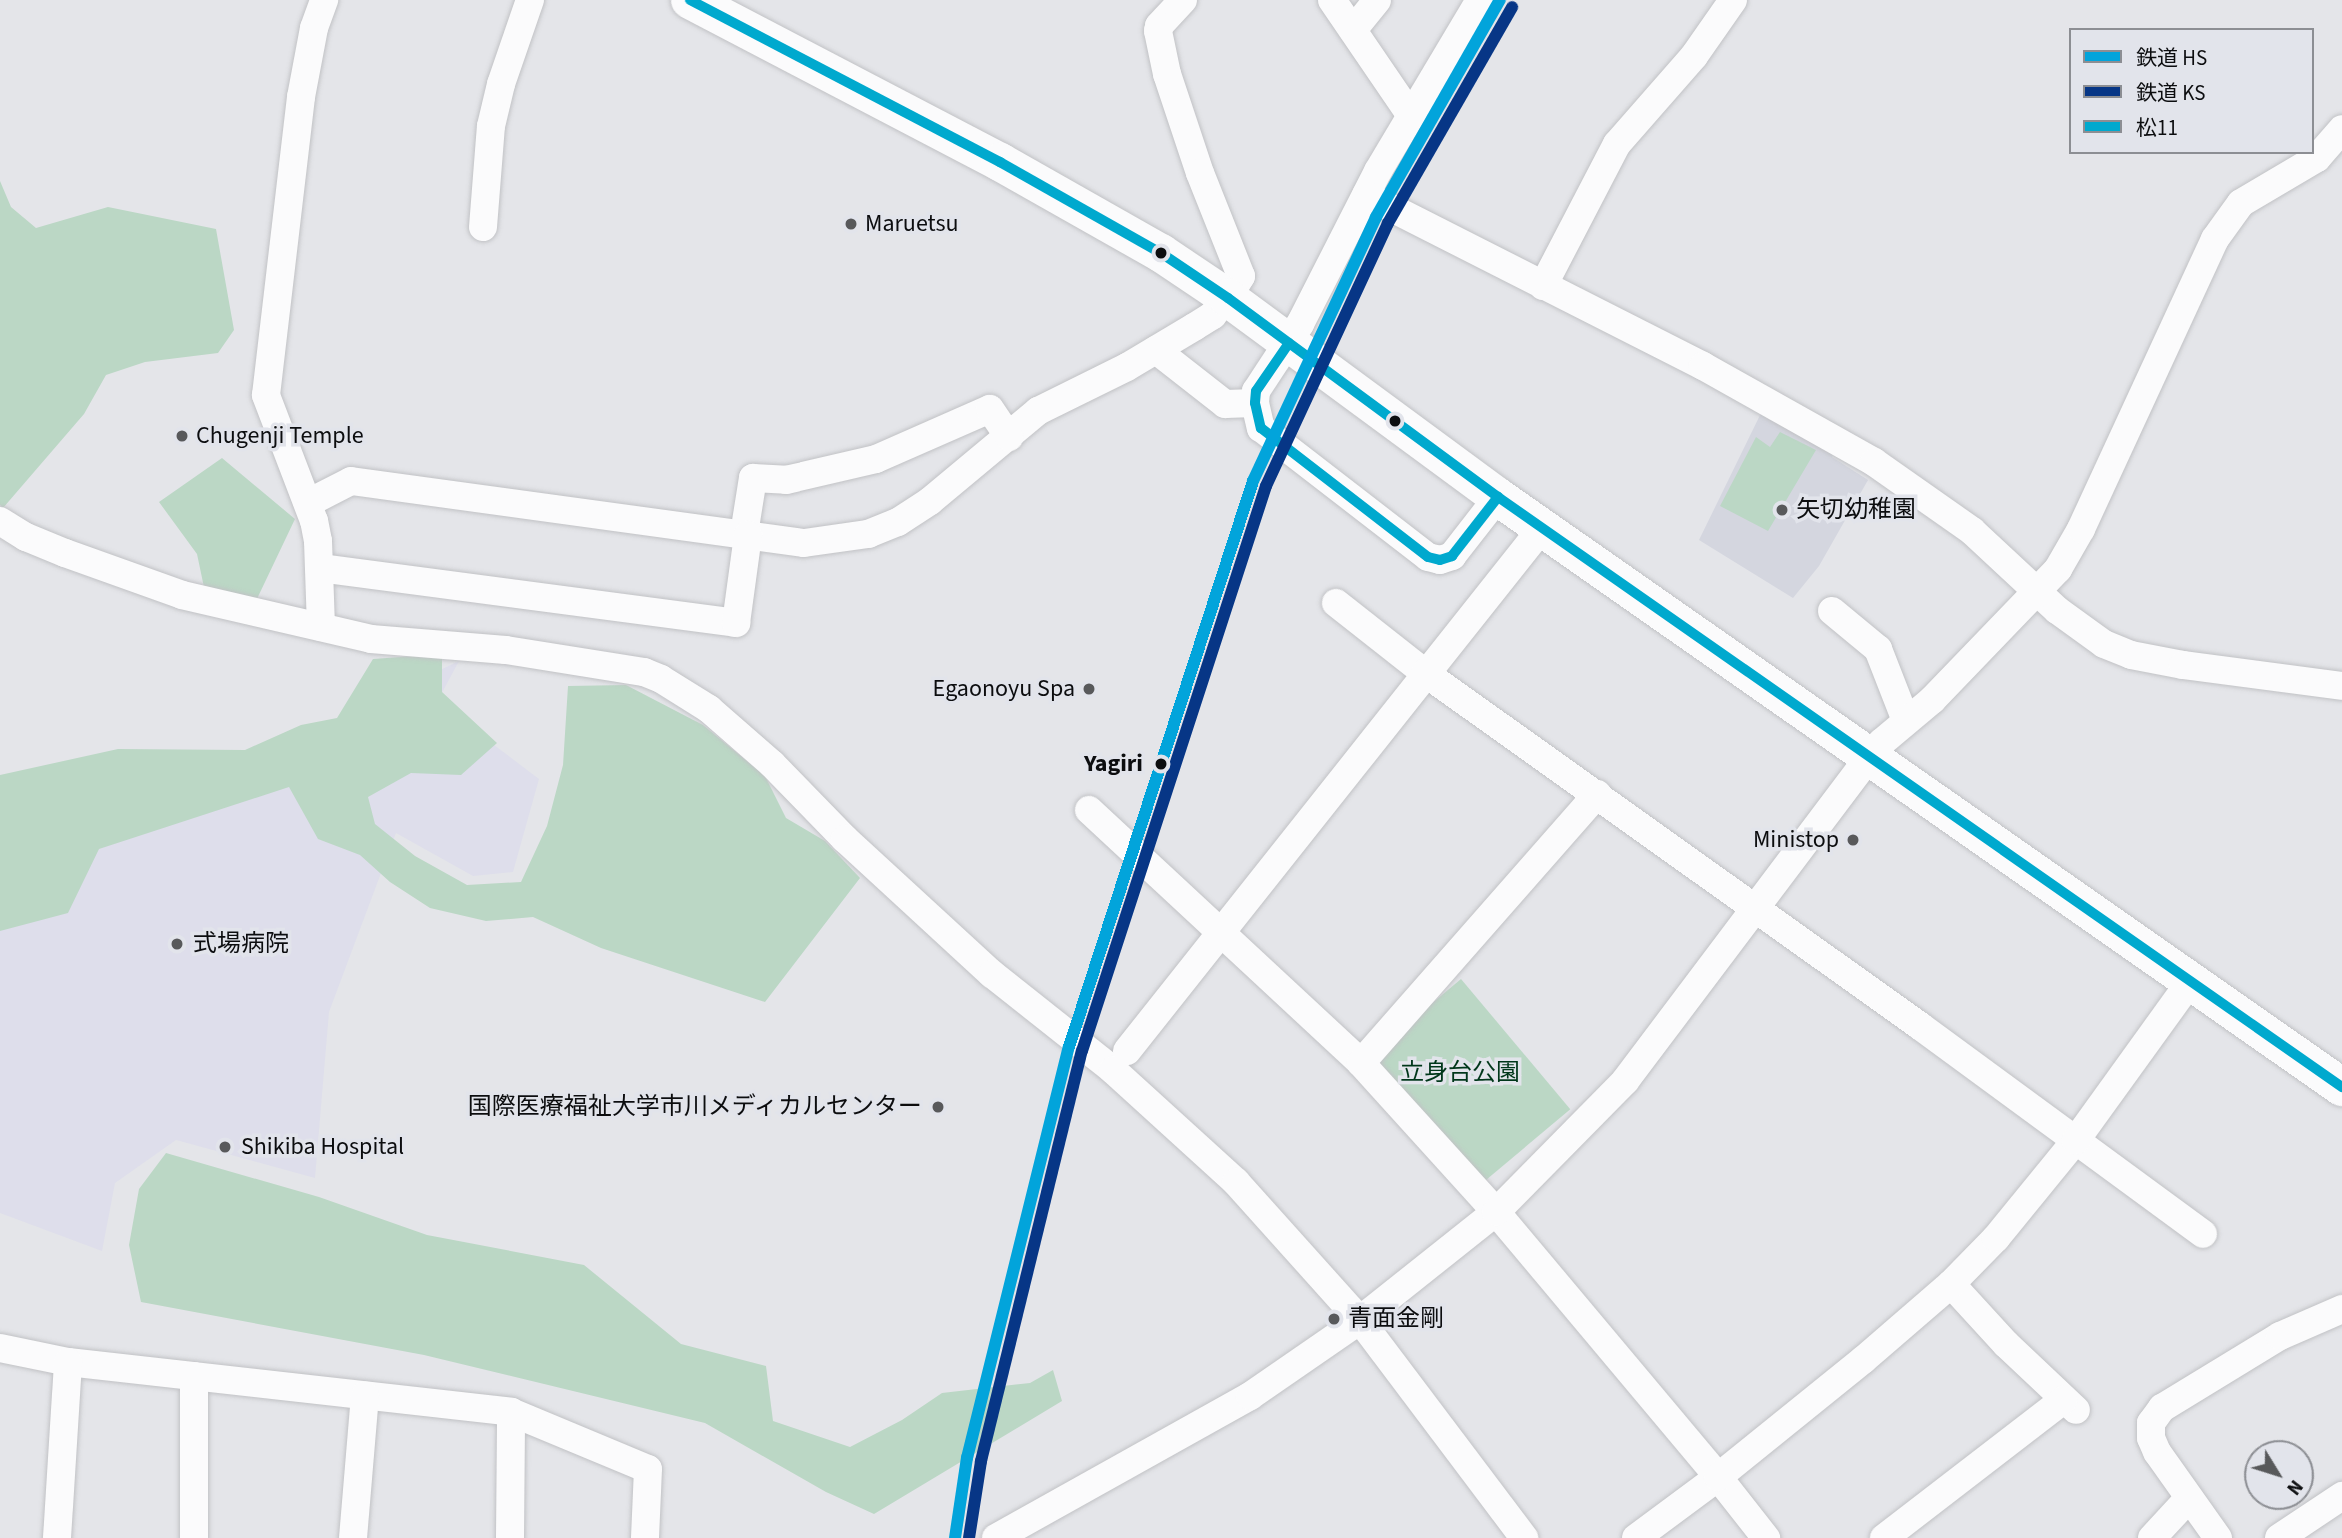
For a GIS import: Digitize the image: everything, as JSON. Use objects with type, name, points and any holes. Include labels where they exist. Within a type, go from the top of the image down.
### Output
[{"type":"main road","points":[[690,0],[1117,227],[1227,298],[1498,497],[2342,1087]]},
{"type":"street","points":[[321,627],[318,541],[308,503],[266,395],[301,97],[314,28],[324,0]]},
{"type":"street","points":[[482,226],[491,125],[501,84],[530,0]]},
{"type":"street","points":[[308,503],[351,481],[804,543],[868,534],[898,522],[930,502],[1038,411],[1156,350],[1213,315],[1241,276],[1199,173],[1167,74],[1158,26],[1183,0]]},
{"type":"street","points":[[1332,0],[1411,116]]},
{"type":"street","points":[[1353,30],[1377,0]]},
{"type":"street","points":[[1543,286],[1617,145],[1694,56],[1733,0]]},
{"type":"street","points":[[1478,1],[1366,195],[1289,343],[1256,391],[1255,403],[1261,428],[1427,557],[1440,560],[1452,556],[1498,497]]},
{"type":"street","points":[[996,1538],[1250,1396],[1360,1320],[1496,1212],[1625,1081],[1870,757],[1932,699],[2058,569],[2081,529],[2215,239],[2241,203],[2317,158],[2342,129]]},
{"type":"street","points":[[1366,195],[1703,366],[1874,463],[1972,531],[2088,634],[2131,655],[2342,686]]},
{"type":"street","points":[[1156,350],[1225,404],[1255,403]]},
{"type":"street","points":[[320,568],[736,623],[753,478],[786,480],[876,458],[990,409],[1009,437]]},
{"type":"street","points":[[0,521],[26,537],[147,584],[371,639],[506,650],[644,672],[661,679],[709,709],[772,764],[845,839],[992,974],[1178,1126],[1236,1182],[1360,1320],[1524,1538]]},
{"type":"street","points":[[1127,1051],[1542,528]]},
{"type":"street","points":[[1336,603],[1425,673],[1597,794],[2203,1234]]},
{"type":"street","points":[[1832,611],[1878,649],[1906,721]]},
{"type":"street","points":[[1361,1063],[1597,794]]},
{"type":"street","points":[[1090,810],[1361,1063],[1496,1212],[1766,1538]]},
{"type":"street","points":[[1636,1538],[1718,1477],[1863,1360],[1951,1284],[1996,1238],[2076,1140],[2190,982]]},
{"type":"street","points":[[1884,1538],[2069,1405],[1951,1284]]},
{"type":"street","points":[[2218,1538],[2151,1438],[2151,1423],[2162,1408],[2280,1336],[2342,1310]]},
{"type":"street","points":[[0,1348],[68,1362],[511,1412],[648,1469],[645,1538]]},
{"type":"street","points":[[57,1538],[68,1362]]},
{"type":"street","points":[[194,1376],[194,1538]]},
{"type":"street","points":[[353,1538],[365,1396]]},
{"type":"street","points":[[510,1538],[511,1412]]},
{"type":"street","points":[[2279,1538],[2342,1496]]},
{"type":"street","points":[[2152,1538],[2189,1498]]},
{"type":"shaded area","name":"矢切幼稚園","points":[[1763,409],[1835,450],[1832,457],[1868,480],[1819,566],[1793,598],[1699,540]]},
{"type":"shaded area","name":"式場病院","points":[[459,661],[437,702],[539,779],[513,872],[473,876],[396,833],[329,1012],[315,1178],[176,1140],[115,1183],[102,1251],[0,1213],[0,794],[242,765]]},
{"type":"green space","points":[[0,181],[11,207],[36,228],[108,207],[216,229],[234,330],[218,353],[145,362],[106,375],[84,414],[3,508],[0,505]]},
{"type":"green space","points":[[1780,432],[1816,450],[1768,531],[1720,506],[1756,437],[1770,447]]},
{"type":"green space","points":[[222,458],[295,519],[255,603],[205,592],[197,554],[159,502]]},
{"type":"green space","points":[[442,654],[442,692],[497,743],[461,775],[411,773],[368,797],[375,824],[415,856],[467,885],[521,882],[547,826],[563,765],[568,686],[626,685],[703,725],[765,776],[786,818],[825,841],[860,878],[765,1002],[601,948],[533,917],[486,921],[430,908],[390,882],[360,855],[318,839],[289,787],[99,849],[68,913],[0,931],[0,775],[118,749],[245,750],[301,725],[337,718],[373,659]]},
{"type":"green space","name":"立身台公園","points":[[1461,979],[1570,1109],[1472,1192],[1363,1061]]},
{"type":"green space","points":[[166,1153],[319,1197],[427,1235],[584,1265],[681,1344],[766,1366],[773,1421],[850,1447],[902,1420],[942,1393],[1030,1383],[1053,1370],[1062,1401],[874,1514],[826,1492],[705,1423],[424,1355],[141,1302],[129,1245],[139,1189]]},
{"type":"rail line","name":"HS","points":[[955,1538],[967,1458],[1069,1047],[1253,481],[1376,217],[1500,0]]},
{"type":"rail line","name":"KS","points":[[969,1538],[981,1461],[1082,1051],[1266,486],[1388,223],[1512,7]]},
{"type":"transit line","name":"松11","points":[[690,0],[1000,162],[1161,253],[1228,298],[1498,497],[2342,1087]]},
{"type":"transit line","name":"松11","points":[[1289,343],[1256,391],[1255,403],[1261,428],[1428,557],[1440,560],[1452,556],[1498,497]]},
{"type":"place","name":"Maruetsu","points":[[851,224]]},
{"type":"place","name":"Chugenji Temple","points":[[182,436]]},
{"type":"place","name":"矢切幼稚園","points":[[1782,510]]},
{"type":"place","name":"Egaonoyu Spa","points":[[1089,689]]},
{"type":"place","name":"Yagiri","points":[[1161,764]]},
{"type":"place","name":"Ministop","points":[[1853,840]]},
{"type":"place","name":"式場病院","points":[[177,944]]},
{"type":"place","name":"国際医療福祉大学市川メディカルセンター","points":[[938,1107]]},
{"type":"place","name":"Shikiba Hospital","points":[[225,1147]]},
{"type":"place","name":"青面金剛","points":[[1334,1319]]}]
